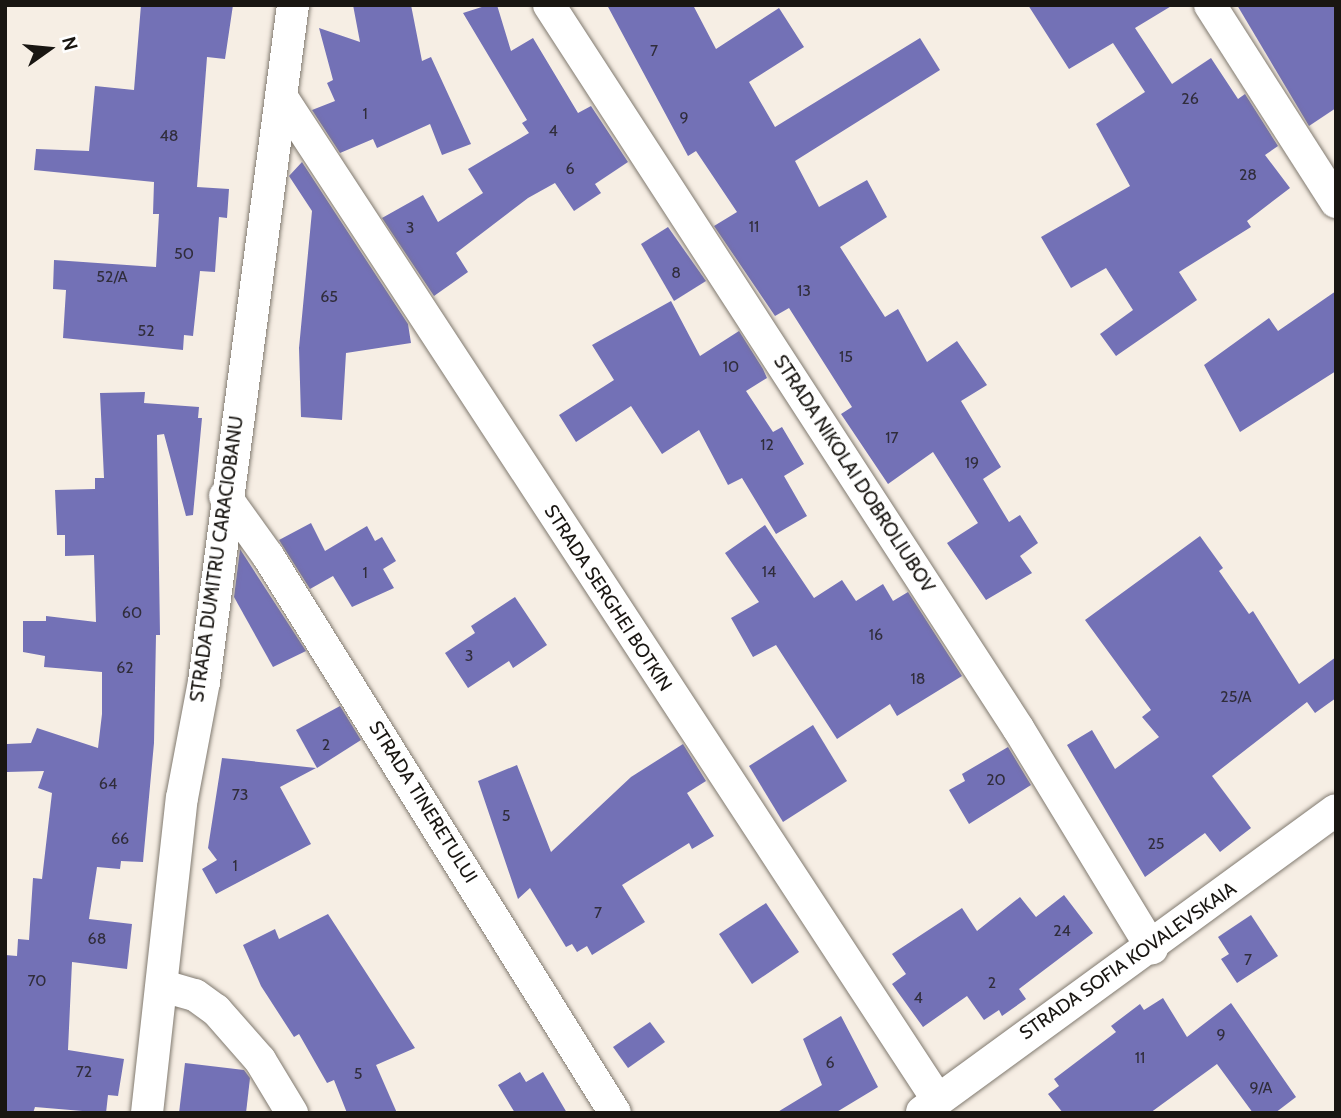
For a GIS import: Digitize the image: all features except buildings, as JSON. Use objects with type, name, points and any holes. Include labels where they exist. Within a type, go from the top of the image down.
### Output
[{"type":"street","name":"STRADA DUMITRU CARACIOBANU","points":[[147,1113],[182,798],[204,682],[225,496],[293,5]]},
{"type":"street","name":"STRADA NIKOLAI DOBROLIUBOV","points":[[549,5],[1018,728],[1152,948]]},
{"type":"street","points":[[1210,5],[1336,202]]},
{"type":"street","name":"STRADA SERGHEI BOTKIN","points":[[281,96],[929,1106]]},
{"type":"street","name":"STRADA TINERETULUI","points":[[225,496],[268,556],[615,1113]]},
{"type":"street","name":"STRADA SOFIA KOVALEVSKAIA","points":[[929,1106],[1152,948],[1336,810]]},
{"type":"street","points":[[163,986],[195,995],[221,1016],[260,1060],[292,1113]]}]
